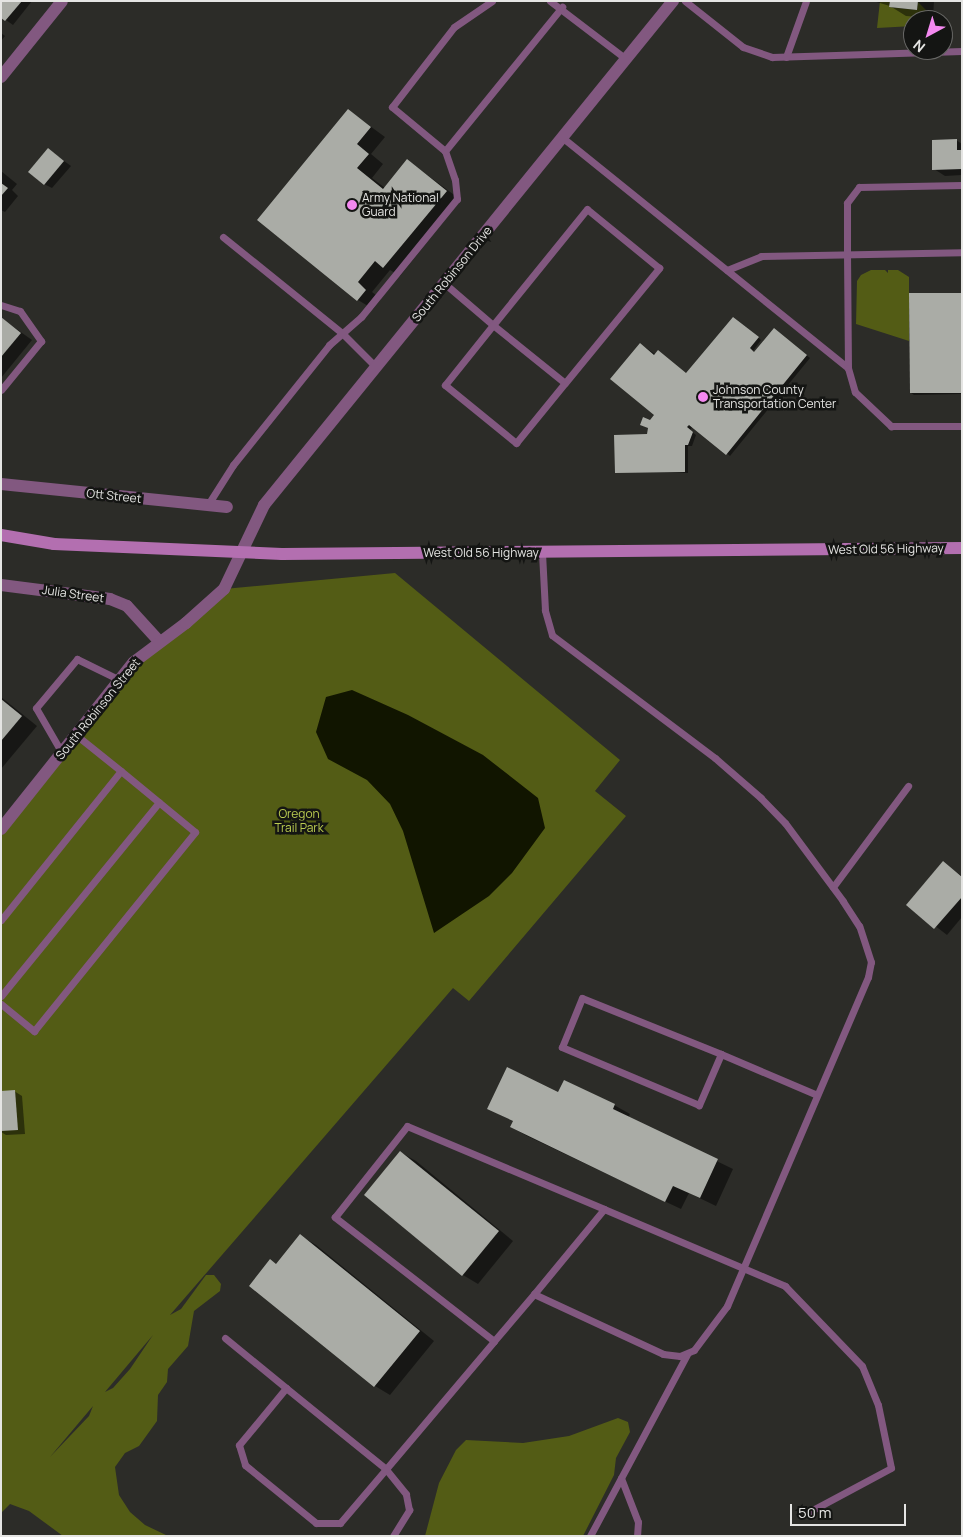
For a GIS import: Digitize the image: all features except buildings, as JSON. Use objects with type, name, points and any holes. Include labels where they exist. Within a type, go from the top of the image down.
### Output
[{"type":"main road","name":"West Old 56 Highway","points":[[1,536],[54,544],[243,553],[962,548]]},
{"type":"street","points":[[1,77],[62,1]]},
{"type":"street","name":"South Robinson Drive","points":[[243,553],[264,504],[673,1]]},
{"type":"street","name":"Ott Street","points":[[1,484],[227,507]]},
{"type":"street","name":"South Robinson Street","points":[[1,829],[134,662],[215,599],[224,589],[243,553]]},
{"type":"street","name":"Julia Street","points":[[1,585],[110,598],[127,606],[159,641]]},
{"type":"lane","points":[[207,506],[233,465],[329,345],[361,317],[457,199],[455,180],[445,151],[392,107],[454,27],[492,1]]},
{"type":"lane","points":[[550,1],[562,7],[626,59]]},
{"type":"lane","points":[[685,1],[743,47],[757,54],[786,58],[962,51]]},
{"type":"lane","points":[[786,58],[806,1]]},
{"type":"lane","points":[[445,151],[562,7]]},
{"type":"lane","points":[[563,138],[848,368]]},
{"type":"lane","points":[[962,185],[859,187],[848,203],[847,253],[848,368],[855,392],[891,426],[962,426]]},
{"type":"lane","points":[[587,209],[659,268],[565,383],[516,442],[445,385],[587,209]]},
{"type":"lane","points":[[223,237],[343,334],[376,367]]},
{"type":"lane","points":[[727,270],[761,256],[962,252]]},
{"type":"lane","points":[[444,283],[565,383]]},
{"type":"lane","points":[[1,305],[20,311],[41,341],[1,390]]},
{"type":"lane","points":[[534,1294],[663,1354],[680,1356],[694,1350],[711,1330],[727,1306],[868,977],[870,962],[859,926],[833,887],[785,823],[761,798],[715,758],[552,635],[545,610],[542,552]]},
{"type":"lane","points":[[62,753],[36,708],[78,659],[120,680]]},
{"type":"lane","points":[[1,1004],[34,1030],[195,832],[76,735]]},
{"type":"lane","points":[[1,920],[121,771]]},
{"type":"lane","points":[[833,887],[908,786]]},
{"type":"lane","points":[[1,996],[159,802]]},
{"type":"lane","points":[[721,1054],[699,1105],[562,1047],[582,998],[721,1054],[817,1095]]},
{"type":"lane","points":[[494,1341],[335,1217],[407,1126],[784,1286],[814,1314],[862,1366],[878,1405],[891,1468],[810,1512]]},
{"type":"lane","points":[[286,1388],[239,1445],[245,1465],[316,1523],[340,1523],[604,1209]]},
{"type":"lane","points":[[225,1338],[386,1469],[410,1502],[406,1519],[393,1536]]},
{"type":"lane","points":[[590,1536],[687,1354]]},
{"type":"lane","points":[[620,1478],[638,1522],[636,1536]]},
{"type":"green space","points":[[880,1],[890,1],[889,7],[917,10],[903,10],[903,27],[877,28]]},
{"type":"green space","points":[[918,2],[926,10],[917,10]]},
{"type":"green space","points":[[871,270],[885,270],[888,273],[888,270],[898,270],[909,277],[909,341],[856,324],[857,281],[861,275]]},
{"type":"green space","name":"Oregon Trail Park","points":[[395,573],[620,760],[595,791],[626,816],[469,1001],[453,988],[170,1315],[181,1309],[206,1275],[214,1275],[221,1284],[220,1291],[194,1311],[188,1346],[168,1369],[167,1382],[158,1395],[157,1421],[139,1446],[125,1453],[115,1467],[119,1495],[130,1512],[145,1525],[168,1536],[63,1536],[29,1511],[10,1504],[1,1513],[1,829],[134,662],[224,589]],"holes":[[[153,1335],[130,1369],[113,1388],[105,1392]],[[93,1406],[89,1416],[50,1457]]]},
{"type":"green space","points":[[618,1418],[628,1422],[630,1432],[616,1458],[614,1475],[583,1536],[425,1536],[439,1483],[456,1450],[466,1440],[523,1443],[569,1436]]},
{"type":"shaded area","points":[[352,690],[408,715],[483,755],[538,798],[545,828],[512,873],[489,896],[434,933],[403,831],[390,804],[367,780],[328,759],[316,732],[326,697]]},
{"type":"place","name":"Army National Guard","points":[[352,205]]},
{"type":"place","name":"Johnson County Transportation Center","points":[[703,397]]}]
